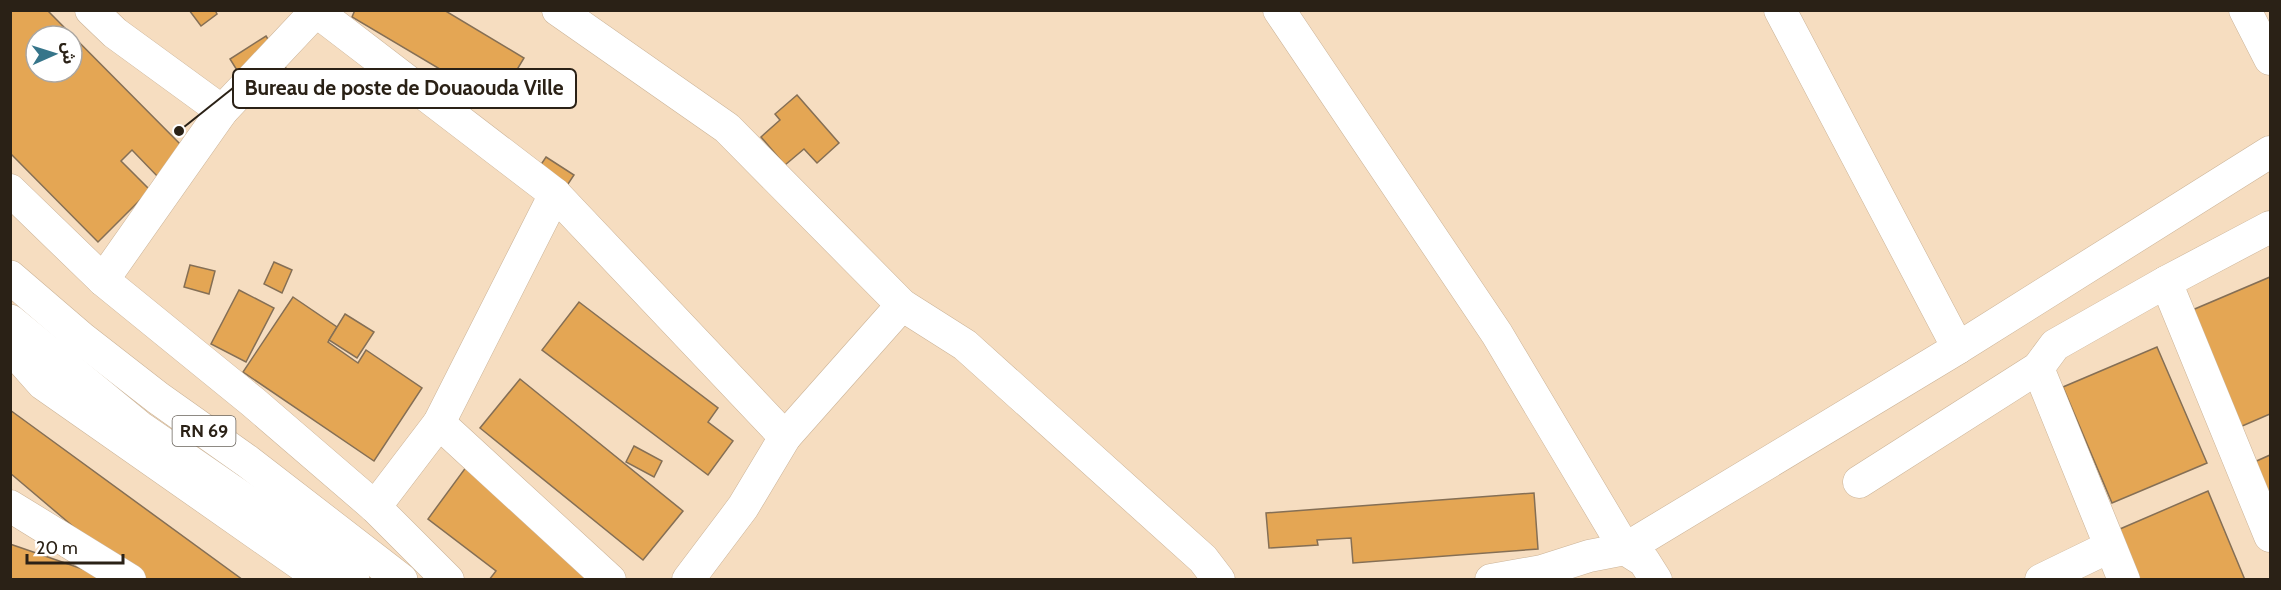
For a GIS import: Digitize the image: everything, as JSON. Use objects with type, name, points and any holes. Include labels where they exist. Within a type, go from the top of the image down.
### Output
[{"type":"main road","name":"RN 69","points":[[10,277],[81,338],[149,391],[330,523],[401,579]]},
{"type":"main road","points":[[10,321],[139,427],[333,561],[353,579]]},
{"type":"street","points":[[91,10],[115,33],[222,111]]},
{"type":"street","points":[[558,10],[727,128],[902,305],[965,345],[1202,573]]},
{"type":"street","points":[[1279,10],[1497,334],[1625,549],[1644,561],[1656,579]]},
{"type":"street","points":[[1780,10],[1958,348]]},
{"type":"street","points":[[2245,10],[2271,59]]},
{"type":"street","points":[[103,279],[222,111],[316,11],[555,194],[785,437]]},
{"type":"street","points":[[1491,579],[1542,571],[1589,556],[1625,549],[1958,348],[2271,152]]},
{"type":"street","points":[[10,190],[103,279],[253,402],[375,507],[448,579]]},
{"type":"street","points":[[375,507],[439,423],[555,194]]},
{"type":"street","points":[[1859,482],[2038,368],[2055,345],[2166,282],[2271,227]]},
{"type":"street","points":[[2166,282],[2271,536]]},
{"type":"street","points":[[688,579],[743,507],[785,437],[902,305]]},
{"type":"street","points":[[10,347],[43,384],[323,579]]},
{"type":"street","points":[[2038,368],[2109,548],[2124,579]]},
{"type":"street","points":[[439,423],[610,579]]},
{"type":"street","points":[[10,506],[130,579]]},
{"type":"street","points":[[2041,579],[2109,548]]},
{"type":"building","points":[[10,10],[47,10],[61,24],[24,24],[24,84],[84,84],[84,47],[186,150],[159,178],[132,150],[121,161],[150,190],[98,242],[10,153]]},
{"type":"building","points":[[189,10],[215,10],[217,14],[201,26]]},
{"type":"building","points":[[355,10],[444,10],[524,58],[497,103],[352,17]]},
{"type":"building","points":[[266,36],[292,78],[256,101],[230,59]]},
{"type":"building","points":[[797,95],[839,143],[817,163],[804,149],[785,165],[761,137],[780,120],[775,114]]},
{"type":"building","points":[[546,157],[574,175],[556,202],[528,184]]},
{"type":"building","points":[[274,262],[292,270],[282,293],[264,284]]},
{"type":"building","points":[[190,265],[215,271],[209,294],[184,287]]},
{"type":"building","points":[[2270,277],[2270,414],[2233,430],[2183,314]]},
{"type":"building","points":[[239,290],[274,308],[246,362],[211,344]]},
{"type":"building","points":[[293,297],[337,327],[328,342],[358,363],[366,350],[422,388],[374,461],[243,372]]},
{"type":"building","points":[[579,302],[718,408],[708,422],[733,441],[708,475],[542,350]]},
{"type":"building","points":[[345,314],[374,332],[357,358],[329,340]]},
{"type":"building","points":[[2157,347],[2207,463],[2112,503],[2063,387]]},
{"type":"building","points":[[520,379],[683,511],[643,560],[480,428]]},
{"type":"building","points":[[10,410],[243,580],[148,580],[95,545],[10,473]]},
{"type":"building","points":[[634,446],[662,461],[654,477],[626,462]]},
{"type":"building","points":[[2270,455],[2270,538],[2241,468]]},
{"type":"building","points":[[472,459],[606,580],[489,580],[496,571],[428,519]]},
{"type":"building","points":[[2208,491],[2245,580],[2133,580],[2113,532]]},
{"type":"building","points":[[1534,493],[1538,549],[1353,563],[1351,538],[1317,540],[1318,545],[1269,548],[1266,513]]},
{"type":"building","points":[[10,544],[97,574],[95,580],[10,580]]},
{"type":"place","name":"Bureau de poste de Douaouda Ville","points":[[179,131]]}]
